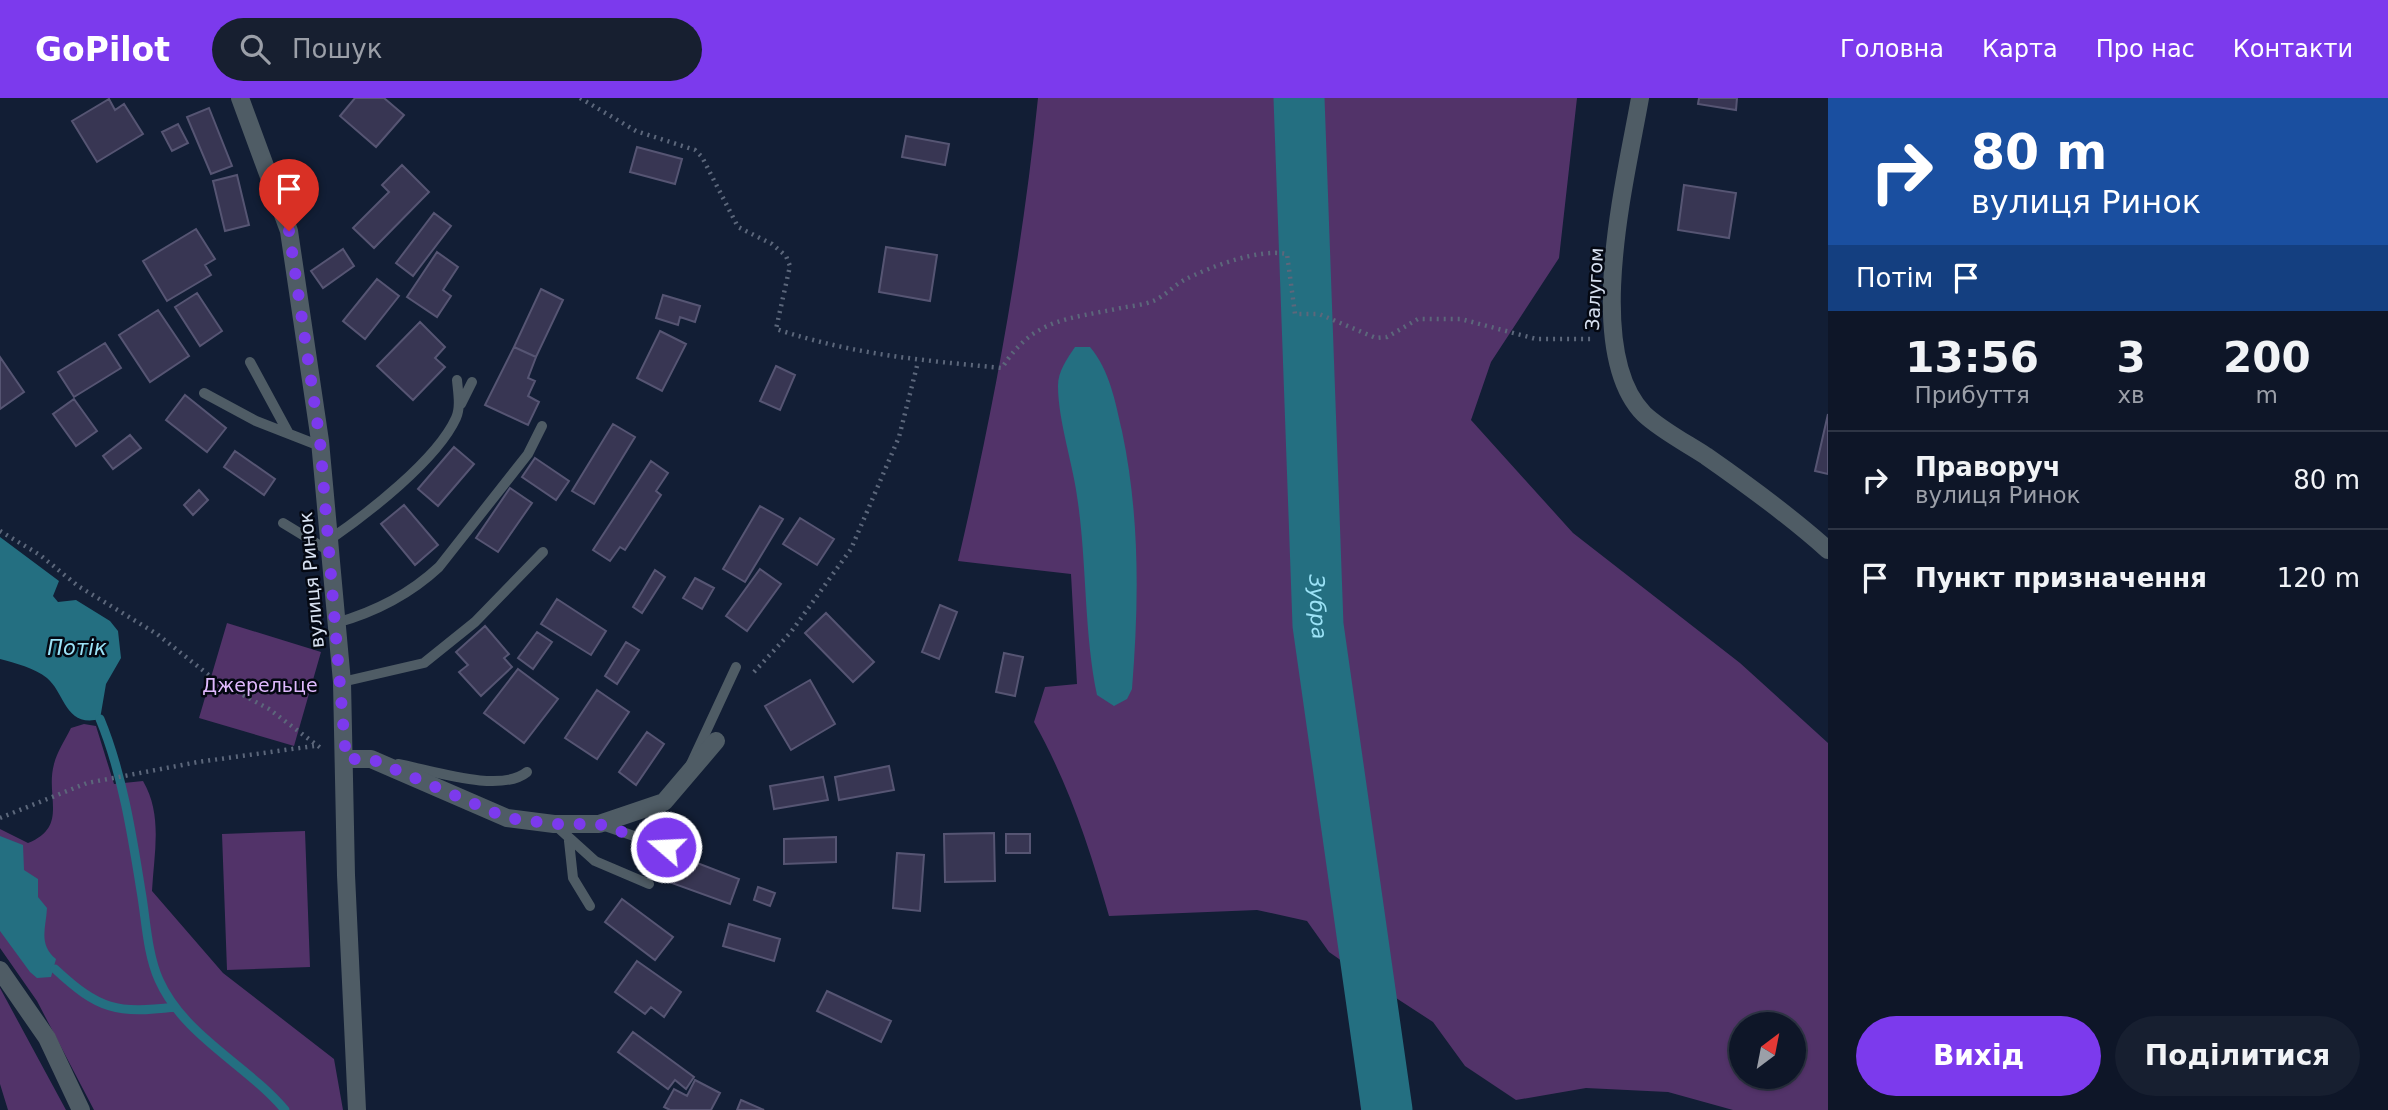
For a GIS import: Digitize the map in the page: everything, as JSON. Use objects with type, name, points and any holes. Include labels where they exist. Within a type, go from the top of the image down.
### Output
[{"type":"street","name":"вулиця Ринок","points":[[240,98],[289,231],[320,446],[342,682],[346,759],[346,874],[357,1110]]},
{"type":"street","name":"Залугом","points":[[1640,98],[1613,270],[1612,340],[1624,385],[1644,414],[1785,510],[1828,550]]},
{"type":"street","points":[[346,759],[371,759],[507,818],[554,824],[599,824],[664,802],[716,740]]},
{"type":"street","points":[[0,970],[47,1038],[81,1110]]},
{"type":"lane","points":[[250,362],[289,434]]},
{"type":"lane","points":[[283,523],[329,545],[411,475],[428,457],[457,417],[457,380]]},
{"type":"lane","points":[[458,410],[472,382]]},
{"type":"lane","points":[[204,393],[256,421],[320,446]]},
{"type":"lane","points":[[336,623],[387,604],[423,582],[439,567],[527,454],[542,426]]},
{"type":"lane","points":[[342,682],[424,663],[475,622],[543,552]]},
{"type":"lane","points":[[687,775],[695,751],[736,667]]},
{"type":"lane","points":[[371,759],[487,782],[517,780],[527,772]]},
{"type":"lane","points":[[554,824],[569,841],[595,861],[649,884]]},
{"type":"lane","points":[[599,824],[666,847]]},
{"type":"lane","points":[[569,841],[573,878],[590,906]]},
{"type":"path","points":[[580,98],[636,131],[695,150],[702,157],[738,226],[772,244],[786,256],[790,267],[776,329],[840,349],[918,362],[1002,368],[1016,346],[1058,319],[1153,301],[1182,281],[1223,263],[1276,252],[1287,254],[1291,265],[1295,314],[1319,314],[1376,338],[1387,337],[1418,319],[1461,319],[1536,339],[1612,340]]},
{"type":"path","points":[[747,680],[790,632],[851,549],[899,437],[918,362]]},
{"type":"path","points":[[0,531],[40,555],[78,586],[157,634],[215,680],[269,709],[315,746],[346,759]]},
{"type":"path","points":[[0,818],[87,783],[315,746]]},
{"type":"green space","points":[[1038,98],[1577,98],[1559,258],[1491,362],[1471,420],[1573,533],[1740,663],[1828,743],[1828,1110],[1733,1110],[1668,1092],[1586,1088],[1516,1100],[1465,1066],[1433,1022],[1393,996],[1412,1110],[1361,1110],[1352,968],[1329,952],[1307,921],[1257,910],[1109,916],[1077,816],[1058,769],[1034,722],[1045,687],[1077,684],[1071,574],[958,561],[1006,331]]},
{"type":"green space","name":"Джерельце","points":[[227,623],[321,652],[294,746],[199,718]]},
{"type":"green space","points":[[84,724],[96,726],[114,784],[143,781],[149,794],[156,834],[152,891],[223,973],[334,1059],[343,1110],[94,1110],[37,1001],[0,948],[0,829],[28,843],[41,836],[48,828],[53,810],[52,776],[55,760],[71,728]]},
{"type":"green space","points":[[305,831],[310,967],[227,970],[222,834]]},
{"type":"green space","points":[[0,988],[66,1110],[8,1110],[0,1084]]},
{"type":"water","points":[[1075,347],[1090,347],[1107,376],[1122,431],[1132,495],[1137,592],[1132,689],[1127,699],[1114,706],[1097,695],[1090,647],[1078,503],[1059,400],[1060,375]]},
{"type":"water","name":"Потік","points":[[0,537],[59,581],[53,596],[58,602],[76,600],[110,621],[118,631],[121,658],[106,684],[100,719],[79,718],[67,708],[53,684],[42,674],[0,659]]},
{"type":"water","points":[[0,836],[23,845],[24,870],[38,879],[38,897],[47,908],[45,942],[56,959],[51,977],[37,978],[30,972],[0,931]]},
{"type":"building","points":[[355,98],[384,98],[404,115],[376,147],[340,116]]},
{"type":"building","points":[[1699,98],[1737,98],[1736,110],[1698,104]]},
{"type":"building","points":[[109,99],[115,110],[124,104],[143,134],[97,162],[72,121]]},
{"type":"building","points":[[209,108],[232,166],[211,174],[187,117]]},
{"type":"building","points":[[178,124],[188,143],[172,151],[162,132]]},
{"type":"building","points":[[906,136],[949,144],[945,165],[902,157]]},
{"type":"building","points":[[637,147],[682,159],[675,184],[630,172]]},
{"type":"building","points":[[402,165],[429,192],[374,248],[353,228],[389,192],[382,185]]},
{"type":"building","points":[[237,175],[249,225],[225,231],[213,181]]},
{"type":"building","points":[[1684,185],[1736,193],[1729,238],[1678,230]]},
{"type":"building","points":[[434,213],[451,226],[413,276],[396,263]]},
{"type":"building","points":[[196,229],[215,259],[205,265],[211,275],[167,301],[143,261]]},
{"type":"building","points":[[886,247],[937,255],[930,301],[879,292]]},
{"type":"building","points":[[343,249],[354,266],[323,288],[311,271]]},
{"type":"building","points":[[437,252],[458,267],[443,290],[451,296],[437,317],[407,297]]},
{"type":"building","points":[[377,279],[399,296],[365,339],[343,321]]},
{"type":"building","points":[[541,289],[563,300],[536,357],[514,347]]},
{"type":"building","points":[[197,293],[222,331],[200,346],[175,307]]},
{"type":"building","points":[[663,295],[700,306],[695,322],[680,317],[678,325],[656,318]]},
{"type":"building","points":[[158,310],[189,356],[150,382],[119,335]]},
{"type":"building","points":[[420,322],[445,347],[435,358],[445,367],[413,400],[377,366]]},
{"type":"building","points":[[660,331],[686,344],[662,391],[637,378]]},
{"type":"building","points":[[105,343],[121,368],[74,397],[58,372]]},
{"type":"building","points":[[514,347],[536,357],[528,378],[535,381],[528,396],[539,402],[528,425],[485,405]]},
{"type":"building","points":[[0,357],[24,392],[0,409]]},
{"type":"building","points":[[776,366],[795,375],[780,410],[760,401]]},
{"type":"building","points":[[185,395],[226,428],[207,452],[166,420]]},
{"type":"building","points":[[74,399],[97,431],[76,446],[53,414]]},
{"type":"building","points":[[1828,414],[1828,474],[1815,471]]},
{"type":"building","points":[[613,424],[635,437],[594,504],[572,491]]},
{"type":"building","points":[[130,435],[141,448],[113,469],[103,456]]},
{"type":"building","points":[[454,447],[474,464],[438,506],[418,489]]},
{"type":"building","points":[[235,451],[275,479],[264,495],[224,467]]},
{"type":"building","points":[[535,458],[569,481],[556,500],[522,477]]},
{"type":"building","points":[[651,461],[668,473],[656,491],[661,495],[625,550],[620,547],[610,561],[593,550]]},
{"type":"building","points":[[510,488],[532,503],[498,552],[476,538]]},
{"type":"building","points":[[199,490],[208,500],[193,515],[184,505]]},
{"type":"building","points":[[404,505],[438,545],[415,565],[381,524]]},
{"type":"building","points":[[760,506],[783,519],[745,582],[723,569]]},
{"type":"building","points":[[800,518],[834,539],[817,565],[783,544]]},
{"type":"building","points":[[760,569],[781,584],[747,631],[726,616]]},
{"type":"building","points":[[655,570],[665,577],[642,613],[633,607]]},
{"type":"building","points":[[695,578],[714,588],[702,609],[683,598]]},
{"type":"building","points":[[557,599],[606,631],[591,655],[541,624]]},
{"type":"building","points":[[940,605],[957,612],[939,659],[922,652]]},
{"type":"building","points":[[826,613],[874,662],[853,682],[805,633]]},
{"type":"building","points":[[485,626],[509,654],[504,658],[512,667],[481,696],[459,672],[468,665],[456,652]]},
{"type":"building","points":[[537,632],[552,642],[533,669],[518,658]]},
{"type":"building","points":[[626,642],[639,650],[617,684],[605,676]]},
{"type":"building","points":[[1004,653],[1023,657],[1015,696],[996,692]]},
{"type":"building","points":[[518,669],[558,699],[524,743],[484,713]]},
{"type":"building","points":[[810,680],[835,724],[791,750],[765,706]]},
{"type":"building","points":[[597,690],[629,712],[597,759],[565,738]]},
{"type":"building","points":[[647,732],[664,744],[636,785],[619,772]]},
{"type":"building","points":[[889,766],[894,790],[839,800],[835,777]]},
{"type":"building","points":[[823,777],[828,800],[774,809],[770,786]]},
{"type":"building","points":[[994,833],[995,881],[945,882],[944,834]]},
{"type":"building","points":[[1006,834],[1030,834],[1030,853],[1006,853]]},
{"type":"building","points":[[836,837],[836,862],[784,864],[784,839]]},
{"type":"building","points":[[897,853],[924,855],[920,911],[893,908]]},
{"type":"building","points":[[679,856],[739,879],[730,904],[669,882]]},
{"type":"building","points":[[758,887],[775,893],[770,906],[754,900]]},
{"type":"building","points":[[622,899],[673,937],[655,960],[605,922]]},
{"type":"building","points":[[729,924],[780,939],[774,961],[723,946]]},
{"type":"building","points":[[637,961],[681,992],[664,1017],[651,1007],[645,1014],[615,992]]},
{"type":"building","points":[[827,991],[891,1021],[881,1042],[817,1011]]},
{"type":"building","points":[[633,1032],[694,1077],[686,1089],[675,1080],[668,1089],[618,1052]]},
{"type":"building","points":[[695,1080],[720,1093],[711,1110],[670,1110],[664,1107],[674,1089],[687,1096]]},
{"type":"building","points":[[741,1100],[764,1110],[737,1110]]},
{"type":"waterway","name":"Зубра","points":[[1299,98],[1318,625],[1387,1110]]},
{"type":"waterway","name":"Потік","points":[[100,719],[125,804],[149,947],[159,980],[170,1000],[200,1034],[285,1110]]},
{"type":"waterway","points":[[55,969],[84,993],[110,1006],[138,1010],[175,1007]]},
{"type":"route","points":[[289,231],[320,441],[342,682],[346,759],[371,759],[507,818],[554,824],[599,824],[666,847]]}]
